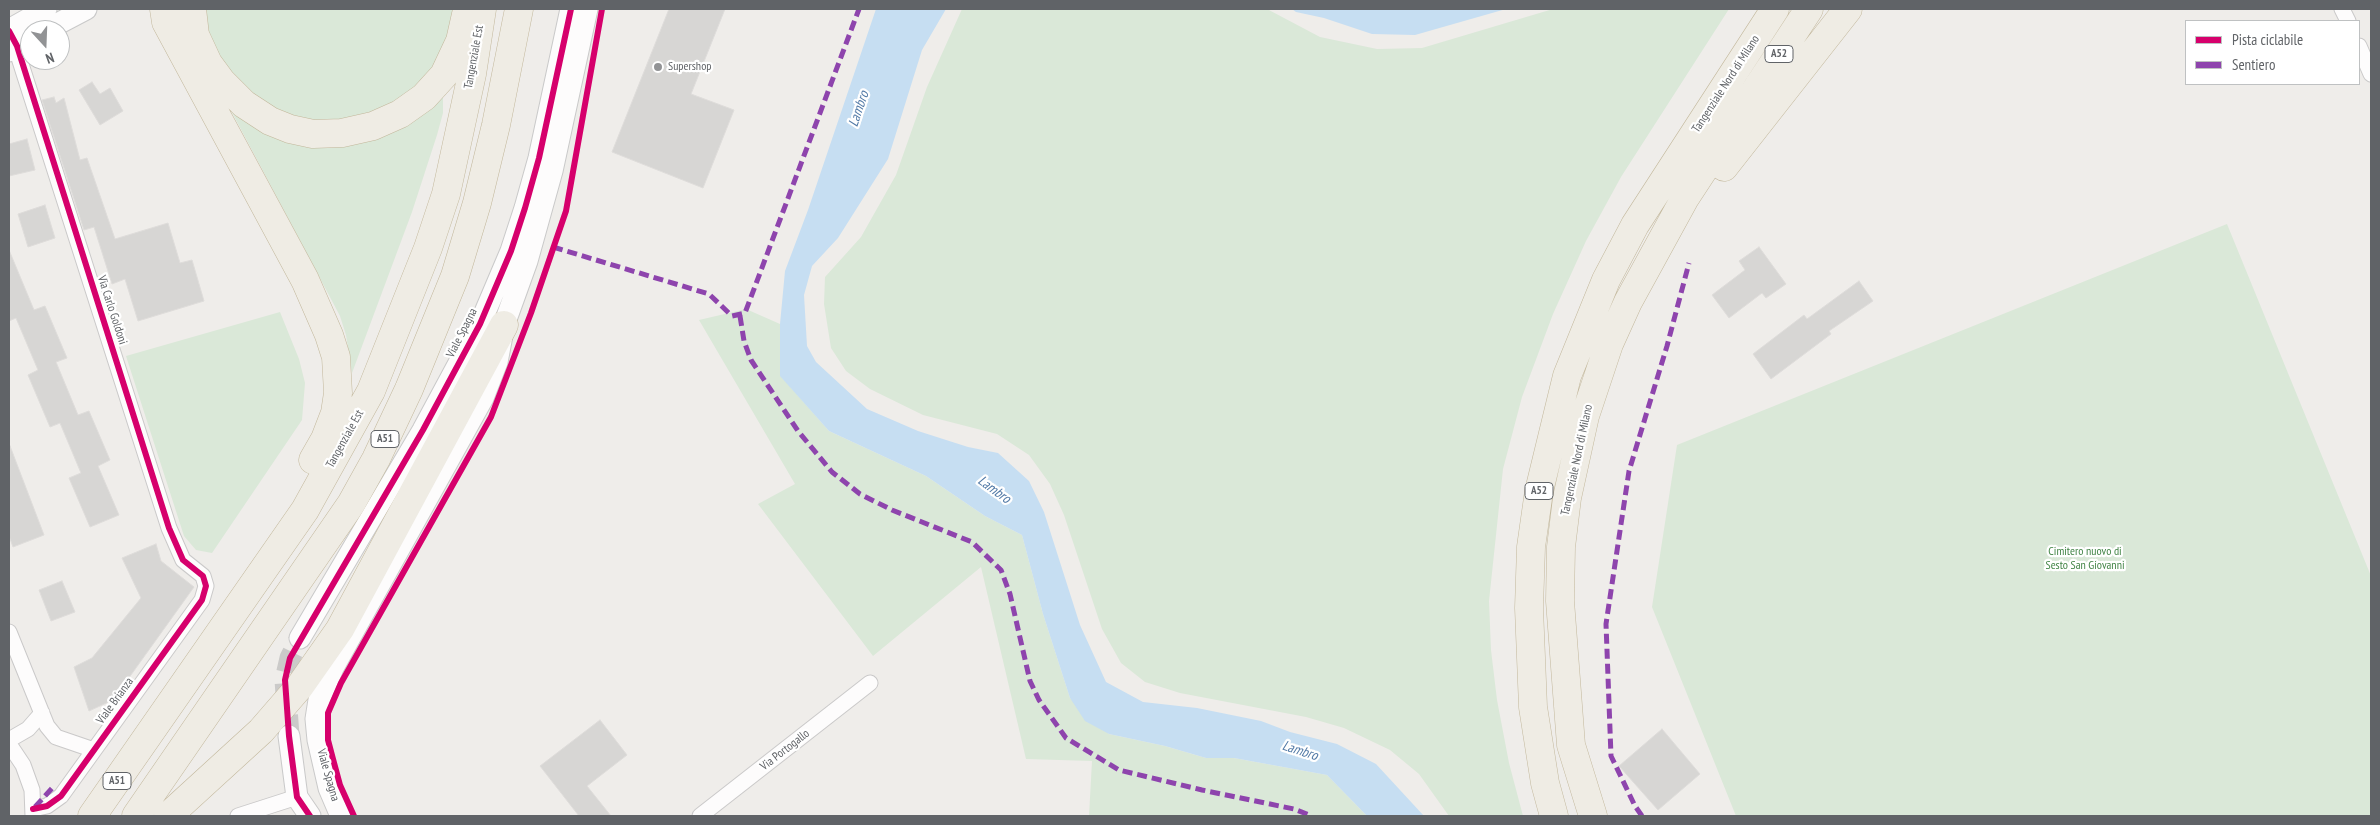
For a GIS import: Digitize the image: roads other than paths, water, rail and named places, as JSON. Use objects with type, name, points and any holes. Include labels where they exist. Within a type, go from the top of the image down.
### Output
[{"type":"highway","points":[[192,9],[195,35],[208,63],[222,82],[244,104],[270,121],[290,129],[312,134],[342,133],[373,126],[400,114],[424,97],[444,75],[460,41],[467,9]]},
{"type":"highway","name":"Tangenziale Est","points":[[92,816],[305,510],[371,391],[428,248],[446,194],[472,74],[482,9]]},
{"type":"highway","name":"A51","points":[[136,816],[345,512],[376,459],[409,389],[455,276],[477,203],[496,126],[518,9]]},
{"type":"highway","points":[[1723,87],[1762,9]]},
{"type":"highway","name":"Tangenziale Nord di Milano","points":[[1554,816],[1545,783],[1533,707],[1530,659],[1531,547],[1539,491],[1567,376],[1606,280],[1635,225],[1774,9]]},
{"type":"highway","name":"A52","points":[[1759,103],[1809,9]]},
{"type":"highway","points":[[1759,103],[1848,9]]},
{"type":"highway","points":[[142,746],[221,601],[295,492],[325,439],[335,413],[338,393],[336,356],[320,311],[158,13]]},
{"type":"highway","name":"Tangenziale Nord di Milano","points":[[1593,816],[1571,745],[1560,601],[1561,547],[1567,498],[1594,417],[1639,305],[1691,201],[1730,158],[1759,103]]},
{"type":"highway","points":[[168,816],[261,731],[300,686],[340,629],[504,325]]},
{"type":"street","points":[[15,40],[46,9]]},
{"type":"street","points":[[65,20],[86,9]]},
{"type":"street","name":"Viale Spagna","points":[[300,638],[423,430],[480,324],[510,251],[525,208],[539,158],[571,9]]},
{"type":"street","name":"Viale Spagna","points":[[341,816],[329,788],[316,720],[319,700],[333,668],[483,398],[497,362],[504,325],[539,223],[587,9]]},
{"type":"street","name":"Via Carlo Goldoni","points":[[15,40],[169,528],[183,560],[203,576],[206,586]]},
{"type":"street","points":[[2360,48],[2371,74]]},
{"type":"street","name":"Viale Brianza","points":[[33,812],[47,806],[61,796],[202,600],[206,586]]},
{"type":"street","points":[[9,632],[47,726],[56,737],[94,750]]},
{"type":"street","name":"Via Portogallo","points":[[700,816],[870,683]]},
{"type":"street","points":[[33,812],[32,790],[24,765],[9,742],[28,729],[42,713]]},
{"type":"street","points":[[289,736],[297,797],[310,816]]},
{"type":"street","points":[[238,816],[329,788]]},
{"type":"water","name":"Lambro","points":[[876,9],[946,9],[922,50],[888,159],[838,238],[812,266],[804,295],[807,346],[816,362],[867,409],[918,431],[968,447],[998,453],[1029,481],[1044,512],[1080,625],[1106,682],[1143,702],[1197,708],[1261,721],[1290,732],[1337,744],[1376,764],[1424,816],[1367,816],[1327,775],[1234,758],[1206,758],[1165,746],[1109,734],[1085,721],[1070,698],[1043,614],[1022,535],[985,516],[926,476],[829,431],[780,376],[780,324],[785,271],[808,210]]},
{"type":"water","points":[[1292,9],[1506,9],[1415,35],[1372,34],[1324,18],[1296,12]]},
{"type":"tunnel","points":[[289,736],[285,680],[290,658],[300,638]]},
{"type":"place","name":"Supershop","points":[[658,67]]},
{"type":"park label","name":"Cimitero nuovo di Sesto San Giovanni","points":[[2085,559]]}]
